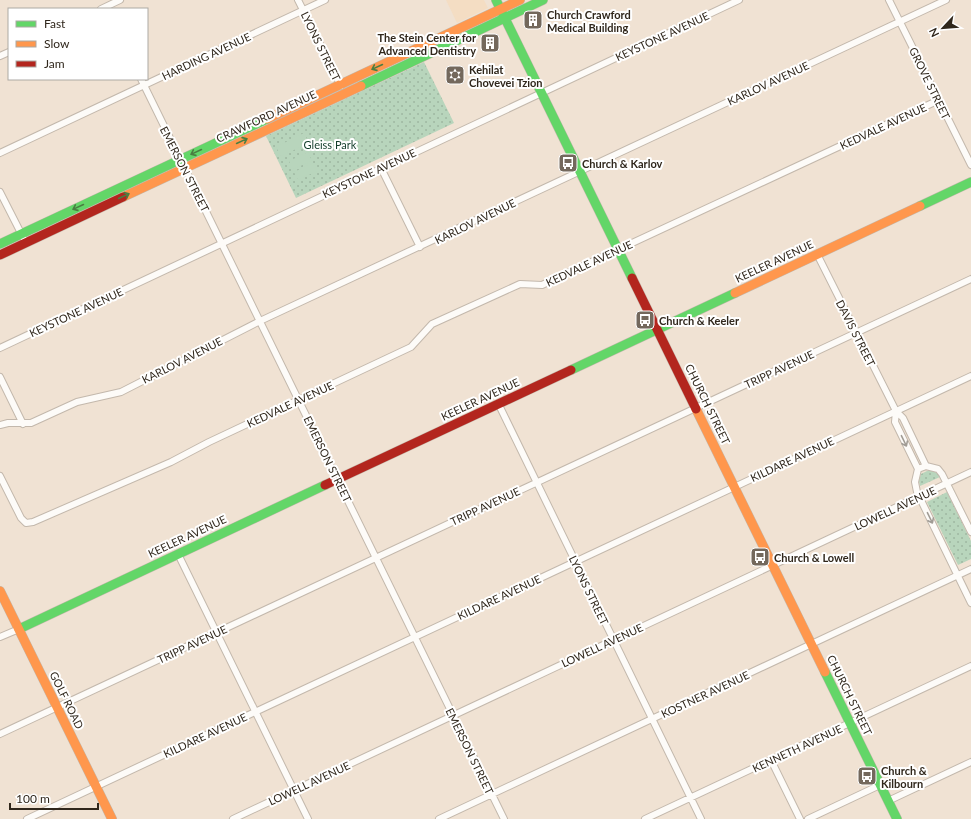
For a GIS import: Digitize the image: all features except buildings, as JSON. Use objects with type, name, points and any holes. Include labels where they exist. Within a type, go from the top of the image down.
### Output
[{"type":"street","points":[[104,8],[120,0]]},
{"type":"street","name":"LYONS STREET","points":[[298,0],[342,89]]},
{"type":"street","name":"HARDING AVENUE","points":[[0,153],[325,0]]},
{"type":"street","name":"CHURCH STREET","points":[[496,0],[897,819]]},
{"type":"street","name":"CRAWFORD AVENUE","points":[[342,89],[520,0]]},
{"type":"street","name":"CRAWFORD AVENUE","points":[[0,244],[183,163],[342,89],[543,0]]},
{"type":"street","name":"KEYSTONE AVENUE","points":[[0,348],[739,0]]},
{"type":"street","name":"GROVE STREET","points":[[890,0],[971,165]]},
{"type":"street","name":"KARLOV AVENUE","points":[[0,425],[8,423],[31,423],[77,402],[106,396],[125,390],[159,371],[260,321],[946,0]]},
{"type":"street","name":"EMERSON STREET","points":[[141,80],[504,819]]},
{"type":"street","name":"KEDVALE AVENUE","points":[[0,476],[21,518],[26,523],[150,472],[209,442],[411,347],[432,324],[520,284],[542,285],[939,100]]},
{"type":"street","name":"CRAWFORD AVENUE","points":[[0,255],[183,163]]},
{"type":"street","points":[[381,168],[420,247]]},
{"type":"street","name":"KEELER AVENUE","points":[[0,637],[971,182]]},
{"type":"street","points":[[0,192],[26,243]]},
{"type":"street","name":"DAVIS STREET","points":[[817,254],[896,411],[903,418],[926,466]]},
{"type":"street","name":"TRIPP AVENUE","points":[[0,734],[971,279]]},
{"type":"street","name":"KILDARE AVENUE","points":[[26,819],[971,376]]},
{"type":"street","points":[[0,377],[23,424]]},
{"type":"street","name":"LYONS STREET","points":[[498,403],[701,819]]},
{"type":"street","name":"DAVIS STREET","points":[[896,411],[895,422],[918,469],[915,482],[919,497],[971,604]]},
{"type":"street","points":[[918,469],[926,466],[938,469],[948,483],[971,532]]},
{"type":"street","name":"LOWELL AVENUE","points":[[233,819],[971,472]]},
{"type":"street","points":[[178,554],[308,819]]},
{"type":"street","name":"KOSTNER AVENUE","points":[[439,819],[971,569]]},
{"type":"street","name":"GOLF ROAD","points":[[0,590],[112,819]]},
{"type":"street","name":"KENNETH AVENUE","points":[[645,819],[971,666]]},
{"type":"street","points":[[771,760],[800,819]]},
{"type":"street","points":[[888,801],[971,762]]},
{"type":"street","points":[[808,819],[880,785]]},
{"type":"shaded area","points":[[446,0],[484,0],[488,8],[457,23]]},
{"type":"green space","name":"Gleiss Park","points":[[424,62],[454,123],[296,198],[266,136]]},
{"type":"green space","points":[[304,133],[309,143],[281,156],[276,147]]},
{"type":"green space","points":[[308,152],[312,161],[293,169],[289,161]]},
{"type":"green space","points":[[313,163],[317,171],[298,180],[294,172]]},
{"type":"green space","points":[[929,470],[938,473],[940,477],[920,486],[919,481],[921,474]]},
{"type":"green space","points":[[947,492],[971,541],[971,559],[958,565],[927,502]]},
{"type":"traffic: fast","points":[[496,0],[632,278]]},
{"type":"traffic: fast","points":[[361,86],[543,0]]},
{"type":"traffic: fast","points":[[0,244],[267,119]]},
{"type":"traffic: fast","points":[[920,206],[971,182]]},
{"type":"traffic: fast","points":[[571,370],[735,293]]},
{"type":"traffic: fast","points":[[19,629],[325,485]]},
{"type":"traffic: fast","points":[[825,672],[897,819]]},
{"type":"traffic: slow","points":[[267,119],[520,0]]},
{"type":"traffic: slow","points":[[123,197],[361,86]]},
{"type":"traffic: slow","points":[[735,293],[920,206]]},
{"type":"traffic: slow","points":[[696,409],[825,672]]},
{"type":"traffic: slow","points":[[0,591],[112,819]]},
{"type":"traffic: jam","points":[[0,255],[123,197]]},
{"type":"traffic: jam","points":[[632,278],[696,409]]},
{"type":"traffic: jam","points":[[325,485],[571,370]]},
{"type":"place","name":"Church Crawford Medical Building","points":[[533,20]]},
{"type":"place","name":"The Stein Center for Advanced Dentistry","points":[[490,43]]},
{"type":"place","name":"Kehilat Chovevei Tzion","points":[[455,75]]},
{"type":"place","name":"Church & Karlov","points":[[568,163]]},
{"type":"place","name":"Church & Keeler","points":[[645,320]]},
{"type":"place","name":"Church & Lowell","points":[[760,557]]},
{"type":"place","name":"Church & Kilbourn","points":[[867,776]]}]
